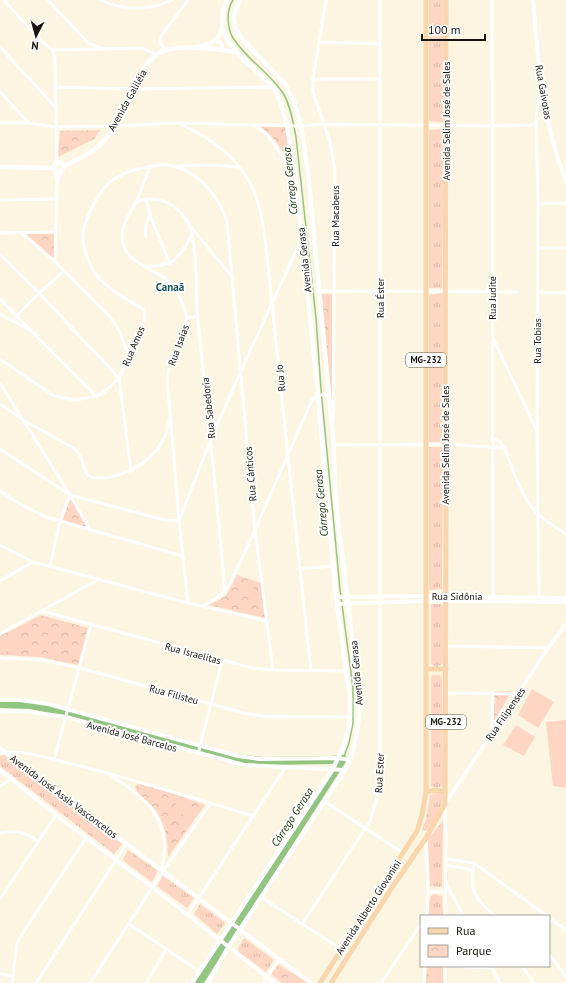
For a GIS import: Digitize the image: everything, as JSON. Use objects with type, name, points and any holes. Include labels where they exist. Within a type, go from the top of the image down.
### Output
[{"type":"main road","points":[[222,50],[221,42],[216,40],[221,34],[223,10],[227,0]]},
{"type":"main road","name":"Avenida Gerasa","points":[[208,983],[225,943],[334,768],[343,759],[359,724],[360,705],[336,503],[334,445],[308,172],[294,102],[285,84],[243,40],[235,27],[234,18],[240,0]]},
{"type":"main road","name":"Avenida Selim José de Sales","points":[[417,831],[422,815],[426,792],[426,0]]},
{"type":"main road","name":"Avenida Selim José de Sales","points":[[426,838],[445,804],[446,599],[444,444],[447,126],[446,0]]},
{"type":"main road","name":"Avenida Gerasa","points":[[192,983],[199,971],[225,943],[236,926],[261,897],[324,801],[343,769],[343,759],[350,717],[350,698],[347,671],[333,566],[319,395],[289,126],[280,101],[273,88],[236,52],[222,28]]},
{"type":"main road","points":[[426,33],[446,33]]},
{"type":"main road","name":"Avenida Galiléia","points":[[195,48],[216,40]]},
{"type":"main road","name":"Avenida Galiléia","points":[[64,166],[74,162],[104,141],[114,126],[143,70],[156,55],[165,50],[195,48],[236,52]]},
{"type":"main road","points":[[0,167],[54,169],[58,172],[61,171],[64,166],[61,162],[57,162],[54,164],[54,169]]},
{"type":"main road","points":[[426,669],[446,669]]},
{"type":"main road","points":[[426,792],[436,790],[445,792]]},
{"type":"main road","points":[[417,831],[426,838]]},
{"type":"main road","name":"Avenida Alberto Giovanini","points":[[320,983],[417,831]]},
{"type":"main road","name":"Avenida Alberto Giovanini","points":[[331,983],[393,886],[426,838]]},
{"type":"main road","points":[[385,881],[393,886]]},
{"type":"street","points":[[4,0],[40,40],[52,50],[55,57],[57,162]]},
{"type":"street","points":[[48,0],[88,43],[105,49]]},
{"type":"street","points":[[101,0],[126,8],[144,8],[162,5],[172,0]]},
{"type":"street","points":[[165,50],[160,42],[161,36],[188,0]]},
{"type":"street","name":"Rua Macabeus","points":[[326,0],[313,79],[313,92],[330,142],[335,171],[333,437]]},
{"type":"street","name":"Rua Éster","points":[[380,0],[381,596]]},
{"type":"street","name":"Rua Judite","points":[[492,0],[493,599]]},
{"type":"street","name":"Rua Gaivotas","points":[[533,0],[541,80],[557,159],[566,181]]},
{"type":"street","points":[[319,42],[380,44]]},
{"type":"street","points":[[0,47],[56,108]]},
{"type":"street","points":[[52,50],[143,48],[156,55]]},
{"type":"street","points":[[313,79],[379,78]]},
{"type":"street","name":"Rua Tobias","points":[[539,599],[537,432],[538,204],[536,125],[541,80]]},
{"type":"street","points":[[56,87],[133,89],[273,88]]},
{"type":"street","points":[[0,92],[30,123]]},
{"type":"street","points":[[0,123],[30,123],[56,127],[114,126],[178,122],[289,126],[323,124],[447,126],[536,125]]},
{"type":"street","name":"Rua Jo","points":[[178,122],[199,132],[220,147],[239,167],[250,183],[259,204],[265,238],[311,671]]},
{"type":"street","points":[[255,125],[267,134],[289,167],[296,182]]},
{"type":"street","name":"Rua Amos","points":[[0,359],[54,396],[76,400],[103,393],[119,378],[145,319],[144,310],[114,292],[96,275],[85,253],[83,234],[88,217],[101,192],[110,182],[125,173],[150,167],[165,165],[217,165],[239,167]]},
{"type":"street","name":"Rua Amos","points":[[173,166],[185,170],[204,182],[220,204],[227,222],[232,278]]},
{"type":"street","name":"Rua Isaías","points":[[150,167],[135,204],[125,222],[122,238],[130,255],[144,267],[171,283],[187,318],[170,363],[167,381],[179,521],[188,603]]},
{"type":"street","points":[[54,169],[57,184]]},
{"type":"street","points":[[55,262],[56,199],[57,184],[61,171]]},
{"type":"street","points":[[0,200],[56,199]]},
{"type":"street","points":[[135,204],[146,199],[165,201],[178,210],[232,278]]},
{"type":"street","points":[[146,199],[150,216],[170,264]]},
{"type":"street","points":[[538,204],[566,203]]},
{"type":"street","points":[[146,236],[144,230],[150,216]]},
{"type":"street","name":"Rua Sabedoria","points":[[189,225],[195,246],[198,316],[225,591]]},
{"type":"street","points":[[0,233],[55,232]]},
{"type":"street","points":[[22,233],[55,262],[111,318],[120,332],[125,347],[130,353]]},
{"type":"street","points":[[144,267],[158,267],[170,264],[180,254],[192,234]]},
{"type":"street","points":[[0,449],[70,494],[164,520],[179,521],[211,439],[302,238]]},
{"type":"street","points":[[538,248],[566,248]]},
{"type":"street","points":[[0,254],[119,378],[131,471]]},
{"type":"street","points":[[12,321],[39,293],[64,271]]},
{"type":"street","name":"Rua Cânticos","points":[[232,278],[255,530],[273,670]]},
{"type":"street","points":[[319,291],[518,292]]},
{"type":"street","points":[[538,292],[566,293]]},
{"type":"street","points":[[0,298],[96,396]]},
{"type":"street","points":[[0,314],[34,332]]},
{"type":"street","points":[[187,318],[198,316]]},
{"type":"street","points":[[492,337],[537,432]]},
{"type":"street","points":[[0,383],[70,494],[90,530]]},
{"type":"street","points":[[203,606],[225,591],[231,582],[288,457],[312,400],[319,395],[328,394]]},
{"type":"street","points":[[0,404],[22,419],[75,449],[80,455],[83,467],[90,476],[107,477],[124,474],[131,471],[141,464],[160,446],[165,438],[170,411]]},
{"type":"street","points":[[492,438],[500,442],[504,448],[530,506],[538,514],[566,534]]},
{"type":"street","points":[[334,445],[444,444],[504,448]]},
{"type":"street","points":[[0,492],[36,513],[183,556]]},
{"type":"street","points":[[50,566],[60,521],[70,494]]},
{"type":"street","points":[[0,545],[33,562],[188,603],[267,621]]},
{"type":"street","points":[[0,580],[33,562]]},
{"type":"street","points":[[300,569],[333,566]]},
{"type":"street","points":[[0,634],[99,579]]},
{"type":"street","name":"Rua Sidônia","points":[[338,597],[381,596],[446,599],[566,598]]},
{"type":"street","name":"Rua Ester","points":[[303,923],[374,812],[378,794],[380,772],[381,596]]},
{"type":"street","name":"Rua Sidônia","points":[[338,604],[427,598]]},
{"type":"street","name":"Rua Sidônia","points":[[539,599],[566,602]]},
{"type":"street","name":"Rua Israelitas","points":[[42,611],[252,668],[273,670],[347,671]]},
{"type":"street","points":[[54,760],[91,624]]},
{"type":"street","name":"Rua Filipenses","points":[[445,804],[548,648],[566,624]]},
{"type":"street","points":[[446,646],[548,648]]},
{"type":"street","name":"Rua Filisteu","points":[[0,658],[44,660],[80,668],[244,713],[261,716],[350,717]]},
{"type":"street","points":[[199,750],[222,661]]},
{"type":"street","points":[[446,693],[519,694]]},
{"type":"street","points":[[492,732],[493,694]]},
{"type":"street","name":"Avenida José Barcelos","points":[[0,700],[34,702],[68,710],[199,750],[244,766],[343,769]]},
{"type":"street","name":"Avenida José Barcelos","points":[[0,712],[31,712],[66,716],[199,750],[259,759],[343,759]]},
{"type":"street","name":"Avenida José Assis Vasconcelos","points":[[0,748],[311,983]]},
{"type":"street","points":[[0,753],[30,754],[108,774],[254,816]]},
{"type":"street","points":[[188,914],[286,768]]},
{"type":"street","name":"Avenida José Assis Vasconcelos","points":[[0,770],[86,838],[188,914],[275,983]]},
{"type":"street","points":[[108,774],[129,787],[146,802],[160,822],[164,840],[162,871]]},
{"type":"street","points":[[0,786],[12,779]]},
{"type":"street","points":[[129,787],[133,781]]},
{"type":"street","points":[[324,801],[403,853]]},
{"type":"street","points":[[90,983],[162,871],[211,803]]},
{"type":"street","points":[[445,804],[445,915]]},
{"type":"street","points":[[0,899],[56,814]]},
{"type":"street","points":[[0,833],[18,832],[26,834],[38,841]]},
{"type":"street","points":[[12,983],[17,943],[86,838]]},
{"type":"street","points":[[426,838],[428,892],[427,915]]},
{"type":"street","name":"Avenida José Assis Vasconcelos","points":[[116,860],[127,843]]},
{"type":"street","points":[[446,859],[474,863],[545,915]]},
{"type":"street","points":[[36,983],[116,860]]},
{"type":"street","points":[[474,863],[472,886],[474,894],[494,915]]},
{"type":"street","points":[[446,865],[473,870]]},
{"type":"street","points":[[446,882],[463,915]]},
{"type":"street","points":[[428,892],[446,892]]},
{"type":"street","points":[[261,897],[341,949]]},
{"type":"street","points":[[550,918],[566,930]]},
{"type":"street","points":[[128,924],[199,971]]},
{"type":"street","points":[[381,983],[420,925]]},
{"type":"street","points":[[146,983],[166,950]]},
{"type":"street","points":[[550,955],[566,977]]},
{"type":"street","points":[[263,983],[279,960]]},
{"type":"street","points":[[424,983],[425,967]]},
{"type":"street","points":[[445,967],[445,983]]},
{"type":"street","points":[[491,967],[500,983]]},
{"type":"street","points":[[523,967],[534,983]]},
{"type":"street","points":[[0,974],[13,976]]},
{"type":"green space","points":[[429,0],[444,0],[443,30],[429,29]]},
{"type":"green space","points":[[444,36],[443,122],[429,121],[429,37]]},
{"type":"green space","points":[[260,126],[286,127],[293,172],[280,147]]},
{"type":"green space","points":[[444,129],[442,288],[429,288],[429,130]]},
{"type":"green space","points":[[100,130],[94,139],[58,157],[60,131]]},
{"type":"green space","points":[[54,233],[54,259],[26,234]]},
{"type":"green space","points":[[443,293],[442,442],[429,442],[429,295]]},
{"type":"green space","points":[[321,294],[332,294],[332,412]]},
{"type":"green space","points":[[429,447],[443,447],[442,589],[429,590]]},
{"type":"green space","points":[[71,497],[87,528],[62,521]]},
{"type":"green space","points":[[237,575],[261,583],[265,618],[209,605],[226,596]]},
{"type":"green space","points":[[244,579],[255,583],[252,598],[241,595]]},
{"type":"green space","points":[[432,604],[441,604],[443,606],[443,663],[437,667],[431,664]]},
{"type":"green space","points":[[41,615],[88,628],[78,665],[40,657],[0,655],[0,636]]},
{"type":"green space","points":[[18,631],[24,647],[1,653],[0,638]]},
{"type":"green space","points":[[433,675],[440,675],[442,678],[443,786],[436,788],[431,786],[431,677]]},
{"type":"green space","points":[[532,689],[554,702],[538,728],[518,715]]},
{"type":"green space","points":[[512,691],[493,722],[494,692]]},
{"type":"green space","points":[[566,720],[566,788],[553,786],[546,722]]},
{"type":"green space","points":[[516,725],[535,737],[524,756],[503,745]]},
{"type":"green space","points":[[4,755],[122,844],[114,854],[0,766],[0,756]]},
{"type":"green space","points":[[139,784],[169,792],[205,805],[168,857],[166,838],[161,819],[154,808],[140,796],[136,790],[135,787]]},
{"type":"green space","points":[[435,792],[442,794],[442,803],[435,818],[426,831],[424,831],[422,829],[426,819],[430,796]]},
{"type":"green space","points":[[184,798],[195,812],[186,819],[175,805]]},
{"type":"green space","points":[[443,821],[442,887],[430,886],[428,839]]},
{"type":"green space","points":[[128,850],[158,871],[152,882],[125,862],[123,859]]},
{"type":"green space","points":[[163,876],[194,898],[187,908],[157,886]]},
{"type":"green space","points":[[434,894],[442,896],[443,915],[428,915],[430,897]]},
{"type":"green space","points":[[200,904],[225,923],[217,934],[194,914]]},
{"type":"green space","points":[[244,938],[274,960],[266,972],[239,952],[238,948]]},
{"type":"green space","points":[[278,964],[308,983],[282,983],[271,974]]},
{"type":"green space","points":[[427,967],[443,967],[443,983],[426,983]]},
{"type":"waterway","name":"Córrego Gerasa","points":[[233,0],[228,14],[229,29],[231,34],[238,46],[271,78],[283,93],[290,109],[296,137],[316,318],[321,389],[340,589],[353,688],[353,723],[349,743],[343,759]]},
{"type":"waterway","points":[[0,704],[31,705],[54,710],[235,758],[262,761],[342,759]]},
{"type":"waterway","name":"Córrego Gerasa","points":[[199,983],[343,759]]},
{"type":"district","name":"Canaã","points":[[170,287]]}]
